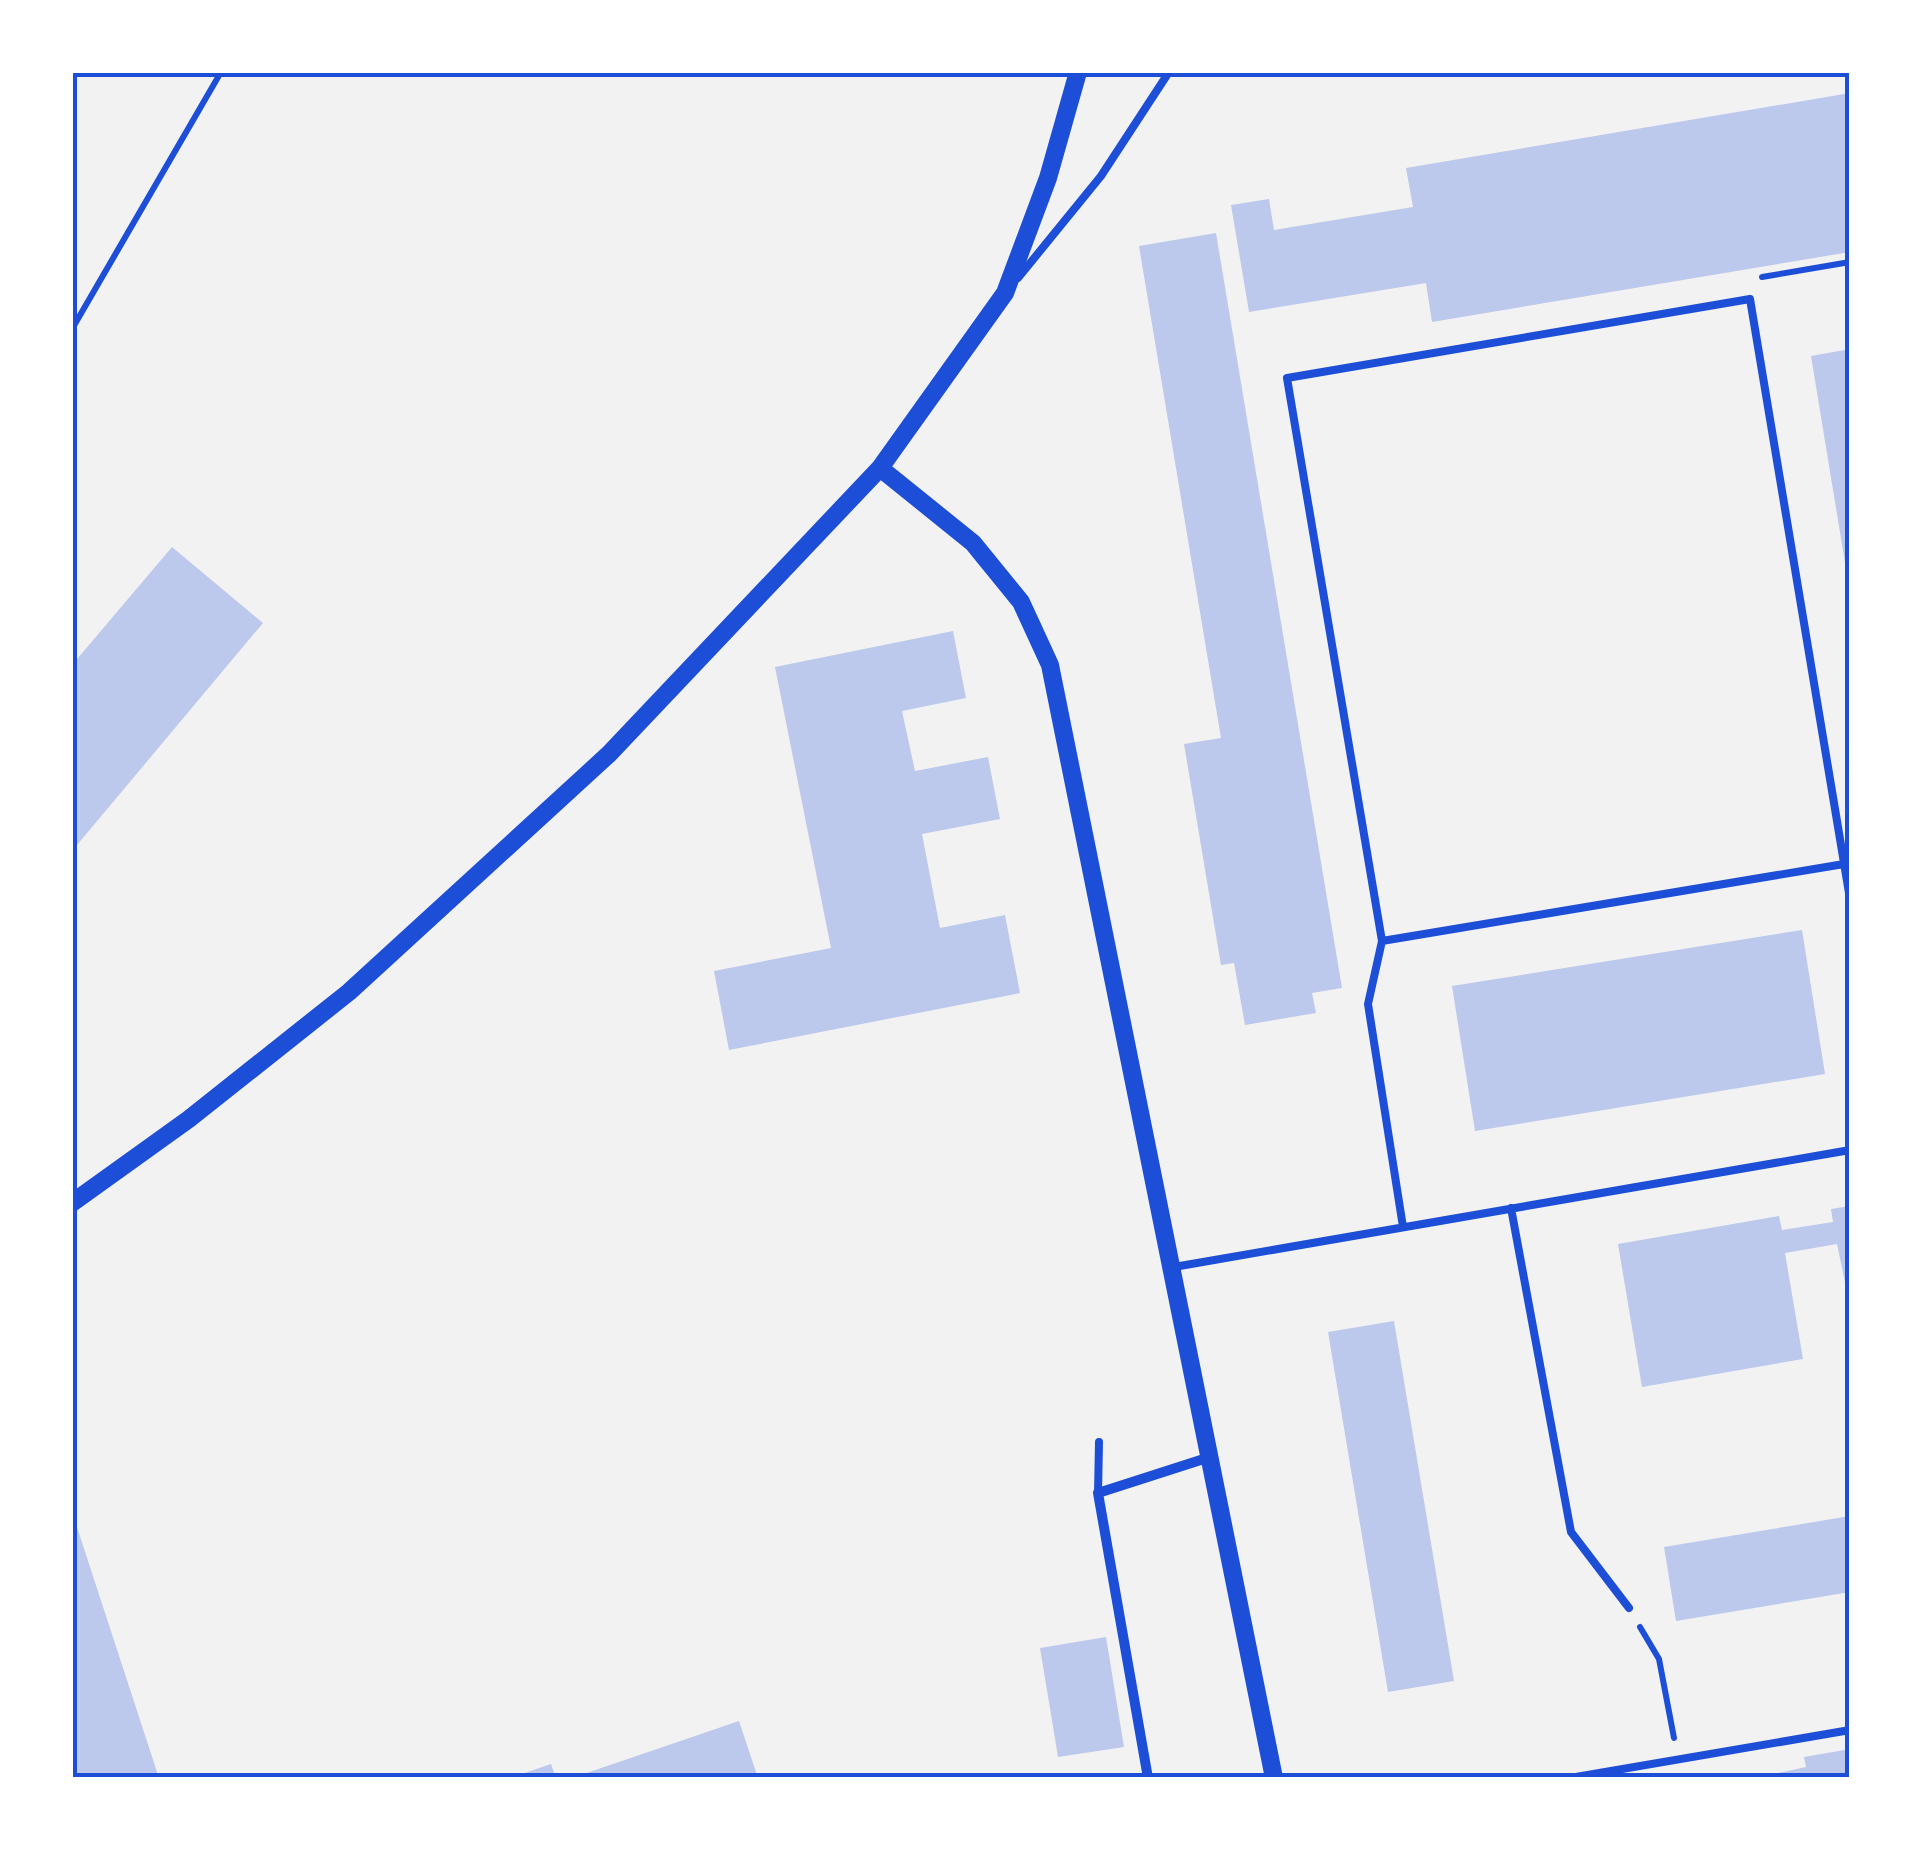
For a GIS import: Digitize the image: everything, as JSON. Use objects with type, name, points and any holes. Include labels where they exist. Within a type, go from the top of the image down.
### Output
[{"type":"street","points":[[72,1203],[189,1119],[349,992],[609,754],[880,468],[1005,293],[1048,178],[1078,72]]},
{"type":"street","points":[[880,468],[973,543],[1021,602],[1050,665],[1274,1778]]},
{"type":"street","points":[[1148,1778],[1098,1493],[1210,1457]]},
{"type":"lane","points":[[1005,293],[1101,176],[1169,72]]},
{"type":"lane","points":[[1403,1227],[1368,1004],[1382,941],[1287,378],[1750,298],[1850,899]]},
{"type":"lane","points":[[1382,941],[1844,864]]},
{"type":"lane","points":[[1172,1268],[1850,1150]]},
{"type":"lane","points":[[1511,1208],[1571,1532],[1628,1608]]},
{"type":"lane","points":[[1098,1493],[1099,1442]]},
{"type":"lane","points":[[1570,1778],[1850,1730]]},
{"type":"path","points":[[72,330],[221,72]]},
{"type":"path","points":[[1750,298],[1757,278],[1850,262]]},
{"type":"path","points":[[1628,1608],[1659,1658],[1677,1759]]},
{"type":"building","points":[[1850,93],[1850,252],[1432,322],[1426,283],[1249,312],[1231,205],[1269,199],[1274,230],[1413,207],[1406,168]]},
{"type":"building","points":[[1216,233],[1342,988],[1312,993],[1316,1013],[1245,1025],[1234,963],[1221,965],[1184,744],[1221,738],[1139,246]]},
{"type":"building","points":[[1850,349],[1850,575],[1847,575],[1811,356]]},
{"type":"building","points":[[172,547],[263,623],[72,851],[72,665]]},
{"type":"building","points":[[953,631],[966,698],[902,711],[915,771],[988,757],[1000,819],[922,834],[940,928],[1005,915],[1020,993],[729,1050],[714,971],[831,948],[775,667]]},
{"type":"building","points":[[1802,930],[1825,1074],[1475,1131],[1452,986]]},
{"type":"building","points":[[1850,1206],[1850,1306],[1837,1244],[1785,1253],[1803,1359],[1642,1387],[1618,1244],[1779,1216],[1782,1230],[1833,1222],[1831,1209]]},
{"type":"building","points":[[1394,1321],[1454,1681],[1388,1692],[1328,1332]]},
{"type":"building","points":[[73,1515],[159,1778],[72,1778]]},
{"type":"building","points":[[1850,1516],[1850,1592],[1676,1621],[1664,1547]]},
{"type":"building","points":[[1106,1637],[1124,1747],[1058,1757],[1040,1648]]},
{"type":"building","points":[[739,1721],[758,1778],[575,1778],[575,1777]]},
{"type":"building","points":[[1850,1749],[1850,1778],[1755,1778],[1806,1767],[1804,1757]]},
{"type":"building","points":[[551,1764],[556,1778],[513,1778],[513,1777]]}]
